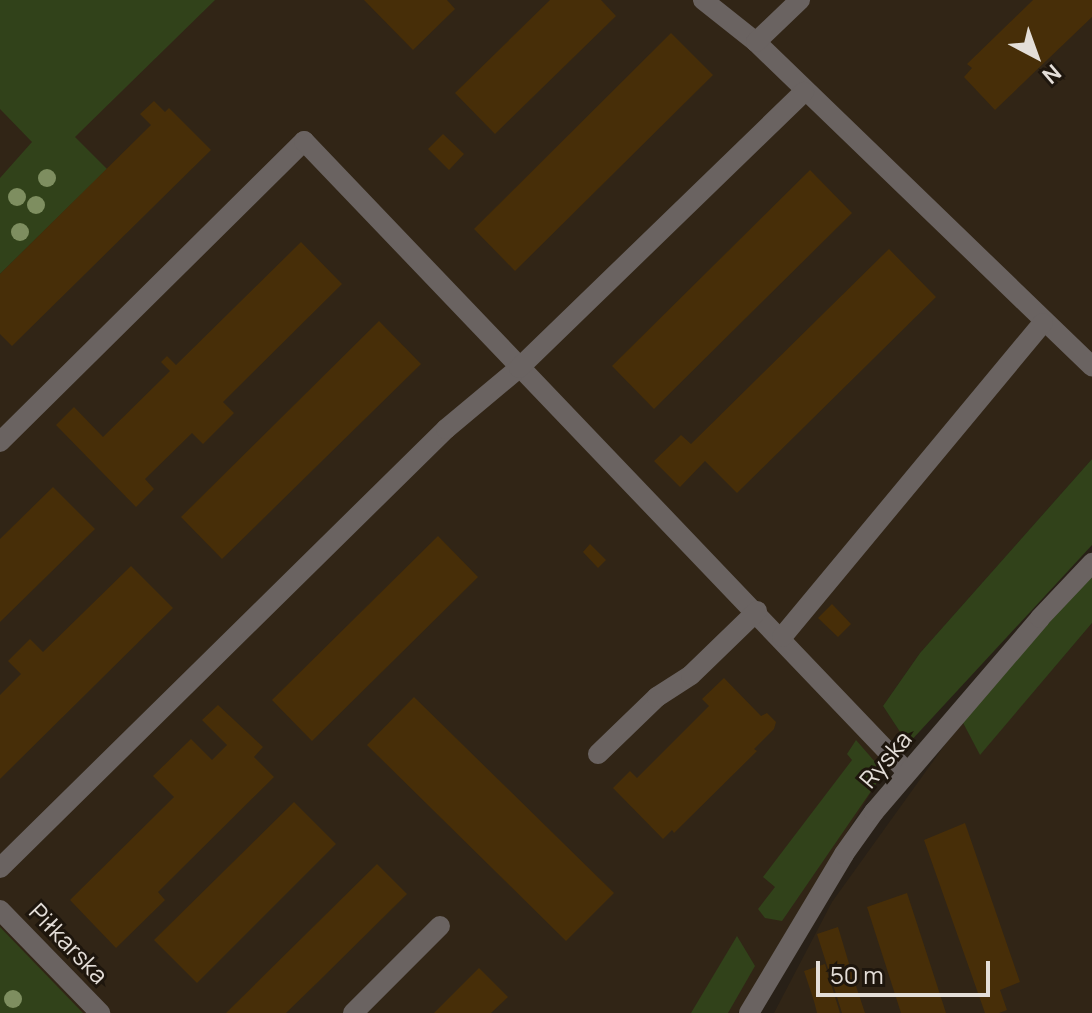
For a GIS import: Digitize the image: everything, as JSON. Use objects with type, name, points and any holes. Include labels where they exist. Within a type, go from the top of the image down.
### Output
[{"type":"street","points":[[703,0],[756,42],[1043,323],[1092,366]]},
{"type":"street","points":[[756,42],[800,0]]},
{"type":"street","points":[[0,868],[446,429],[519,368],[804,92]]},
{"type":"street","points":[[0,442],[304,141],[519,368],[782,637],[907,772]]},
{"type":"street","points":[[782,637],[1043,323]]},
{"type":"street","name":"Ryska","points":[[749,1013],[844,854],[907,772],[1092,563]]},
{"type":"street","points":[[598,754],[657,697],[691,675],[757,611]]},
{"type":"street","name":"Piłkarska","points":[[0,910],[100,1013]]},
{"type":"street","points":[[353,1013],[440,926]]},
{"type":"shaded area","points":[[0,0],[1092,0],[1092,459],[920,653],[883,706],[908,744],[876,784],[738,1013],[58,1013],[0,954]]},
{"type":"shaded area","points":[[1092,623],[1092,1013],[774,1013],[832,902],[962,721],[980,754]]},
{"type":"green space","points":[[0,0],[215,0],[75,137],[107,169],[0,274],[0,178],[32,142],[0,109]]},
{"type":"green space","points":[[1092,459],[1092,545],[908,744],[883,706],[920,653]]},
{"type":"green space","points":[[1092,574],[1092,623],[980,755],[962,721]]},
{"type":"green space","points":[[856,740],[876,763],[876,784],[782,921],[765,918],[758,909],[775,887],[763,877],[852,760],[847,754]]},
{"type":"green space","points":[[0,927],[83,1013],[0,1013]]},
{"type":"green space","points":[[737,936],[755,966],[728,1013],[691,1013]]},
{"type":"building","points":[[364,0],[447,0],[455,9],[413,50]]},
{"type":"building","points":[[550,0],[601,0],[616,16],[495,134],[455,93]]},
{"type":"building","points":[[1033,0],[1092,0],[1092,17],[995,110],[964,77],[972,68],[967,64]]},
{"type":"building","points":[[671,33],[713,75],[515,271],[474,229]]},
{"type":"building","points":[[154,101],[165,112],[169,108],[211,150],[12,346],[0,334],[0,274],[151,125],[140,114]]},
{"type":"building","points":[[443,134],[464,154],[449,170],[428,149]]},
{"type":"building","points":[[810,170],[852,213],[654,409],[612,366]]},
{"type":"building","points":[[301,242],[342,284],[223,402],[234,413],[203,444],[192,433],[145,479],[154,489],[136,507],[56,425],[74,407],[103,437],[170,371],[161,362],[167,356],[176,365]]},
{"type":"building","points":[[889,249],[936,297],[737,493],[705,461],[680,487],[654,461],[681,435],[691,444]]},
{"type":"building","points":[[379,321],[421,364],[222,559],[181,517]]},
{"type":"building","points":[[53,487],[95,529],[0,622],[0,539]]},
{"type":"building","points":[[438,536],[478,577],[312,741],[272,700]]},
{"type":"building","points":[[590,544],[606,560],[598,568],[583,552]]},
{"type":"building","points":[[131,566],[173,608],[0,779],[0,695],[21,674],[8,661],[30,639],[43,652]]},
{"type":"building","points":[[832,604],[851,624],[838,637],[818,618]]},
{"type":"building","points":[[724,678],[761,716],[767,713],[776,722],[774,729],[754,749],[757,751],[674,833],[672,830],[663,839],[613,788],[630,771],[637,778],[709,706],[702,699]]},
{"type":"building","points":[[414,697],[614,893],[566,941],[367,745]]},
{"type":"building","points":[[218,705],[263,747],[254,757],[274,777],[158,892],[165,900],[116,948],[70,900],[174,797],[153,776],[191,739],[212,760],[227,745],[202,720]]},
{"type":"building","points":[[294,802],[336,844],[197,983],[154,940]]},
{"type":"building","points":[[965,823],[1020,982],[1000,990],[1007,1010],[999,1013],[985,1013],[924,840]]},
{"type":"building","points":[[377,864],[407,894],[320,980],[286,1013],[226,1013]]},
{"type":"building","points":[[907,893],[946,1013],[901,1013],[867,907]]},
{"type":"building","points":[[838,927],[865,1013],[842,1013],[817,934]]},
{"type":"building","points":[[825,964],[840,1013],[817,1013],[804,971]]},
{"type":"building","points":[[479,968],[508,997],[491,1013],[434,1013]]}]
